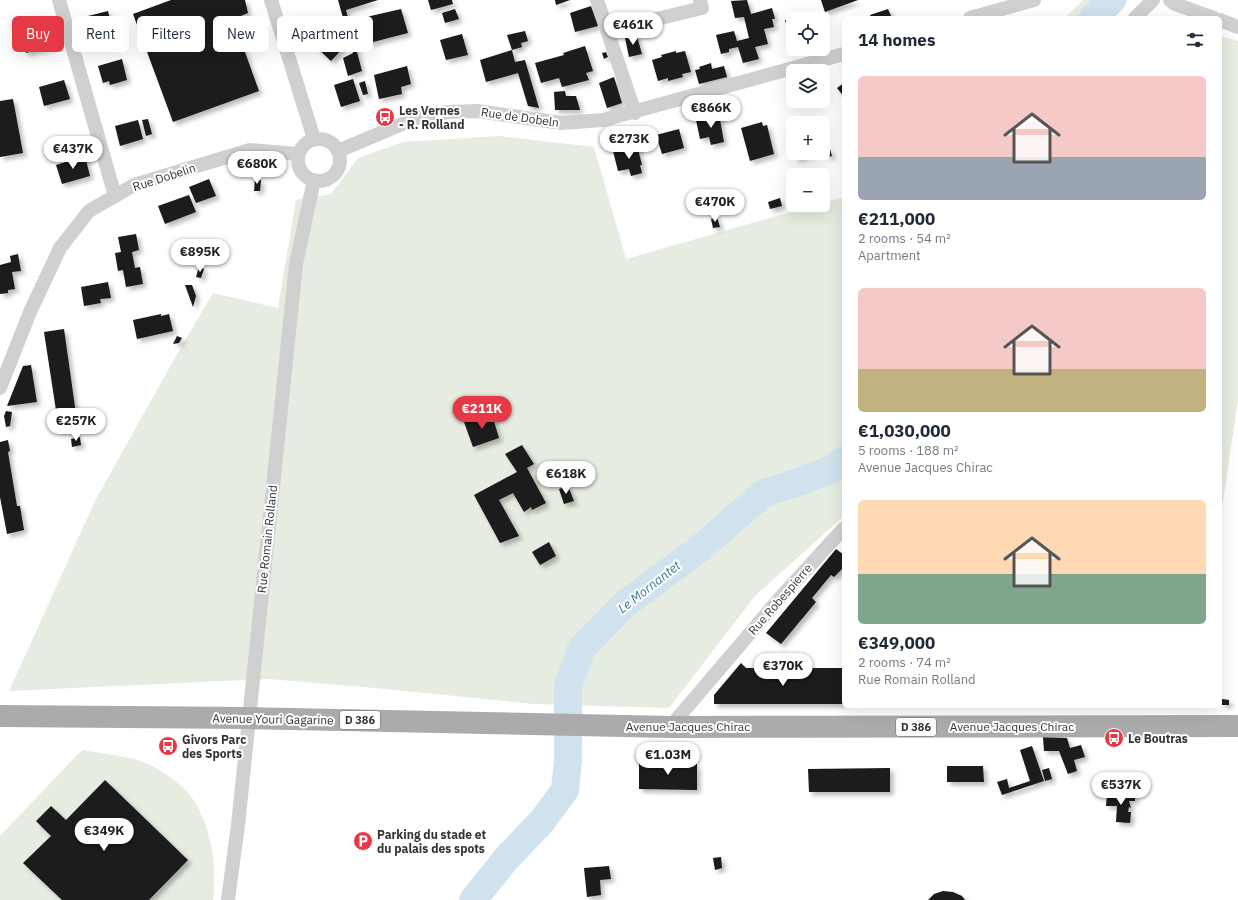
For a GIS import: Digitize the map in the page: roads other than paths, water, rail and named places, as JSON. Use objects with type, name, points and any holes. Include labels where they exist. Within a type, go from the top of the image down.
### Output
[{"type":"main road","name":"Avenue Youri Gagarine","points":[[0,716],[248,718],[594,726]]},
{"type":"main road","name":"Avenue Jacques Chirac","points":[[594,726],[1238,726]]},
{"type":"street","points":[[59,0],[115,196]]},
{"type":"street","points":[[271,0],[314,139]]},
{"type":"street","points":[[597,0],[635,113]]},
{"type":"street","points":[[607,31],[702,8],[700,0]]},
{"type":"street","points":[[977,16],[1032,0]]},
{"type":"street","points":[[1137,16],[1153,0]]},
{"type":"street","points":[[1170,0],[1175,4],[1208,16]]},
{"type":"street","points":[[1222,21],[1238,27]]},
{"type":"street","name":"Rue de Dobeln","points":[[338,151],[421,116],[449,112],[477,111],[561,124],[603,120],[635,113],[842,55]]},
{"type":"street","points":[[314,139],[328,140],[338,151],[339,164],[334,174],[321,181],[314,180],[301,172],[298,154],[302,147],[314,139]]},
{"type":"street","name":"Rue Dobelin","points":[[0,388],[30,312],[60,248],[89,211],[134,185],[250,150],[298,154]]},
{"type":"street","name":"Rue Romain Rolland","points":[[228,900],[238,825],[296,264],[314,180]]},
{"type":"street","name":"Rue Robespierre","points":[[670,727],[780,598],[842,530]]},
{"type":"waterway","name":"Le Mornantet","points":[[1095,16],[1112,0]]},
{"type":"waterway","name":"Le Mornantet","points":[[473,900],[506,859],[542,821],[565,790],[568,760],[568,687],[581,649],[625,604],[698,550],[764,493],[805,480],[834,468],[842,462]]},
{"type":"place","name":"Les Vernes - R. Rolland","points":[[385,117]]},
{"type":"place","name":"Le Boutras","points":[[1114,738]]},
{"type":"place","name":"Givors Parc des Sports","points":[[168,746]]},
{"type":"place","name":"Parking du stade et du palais des spots","points":[[363,841]]}]
